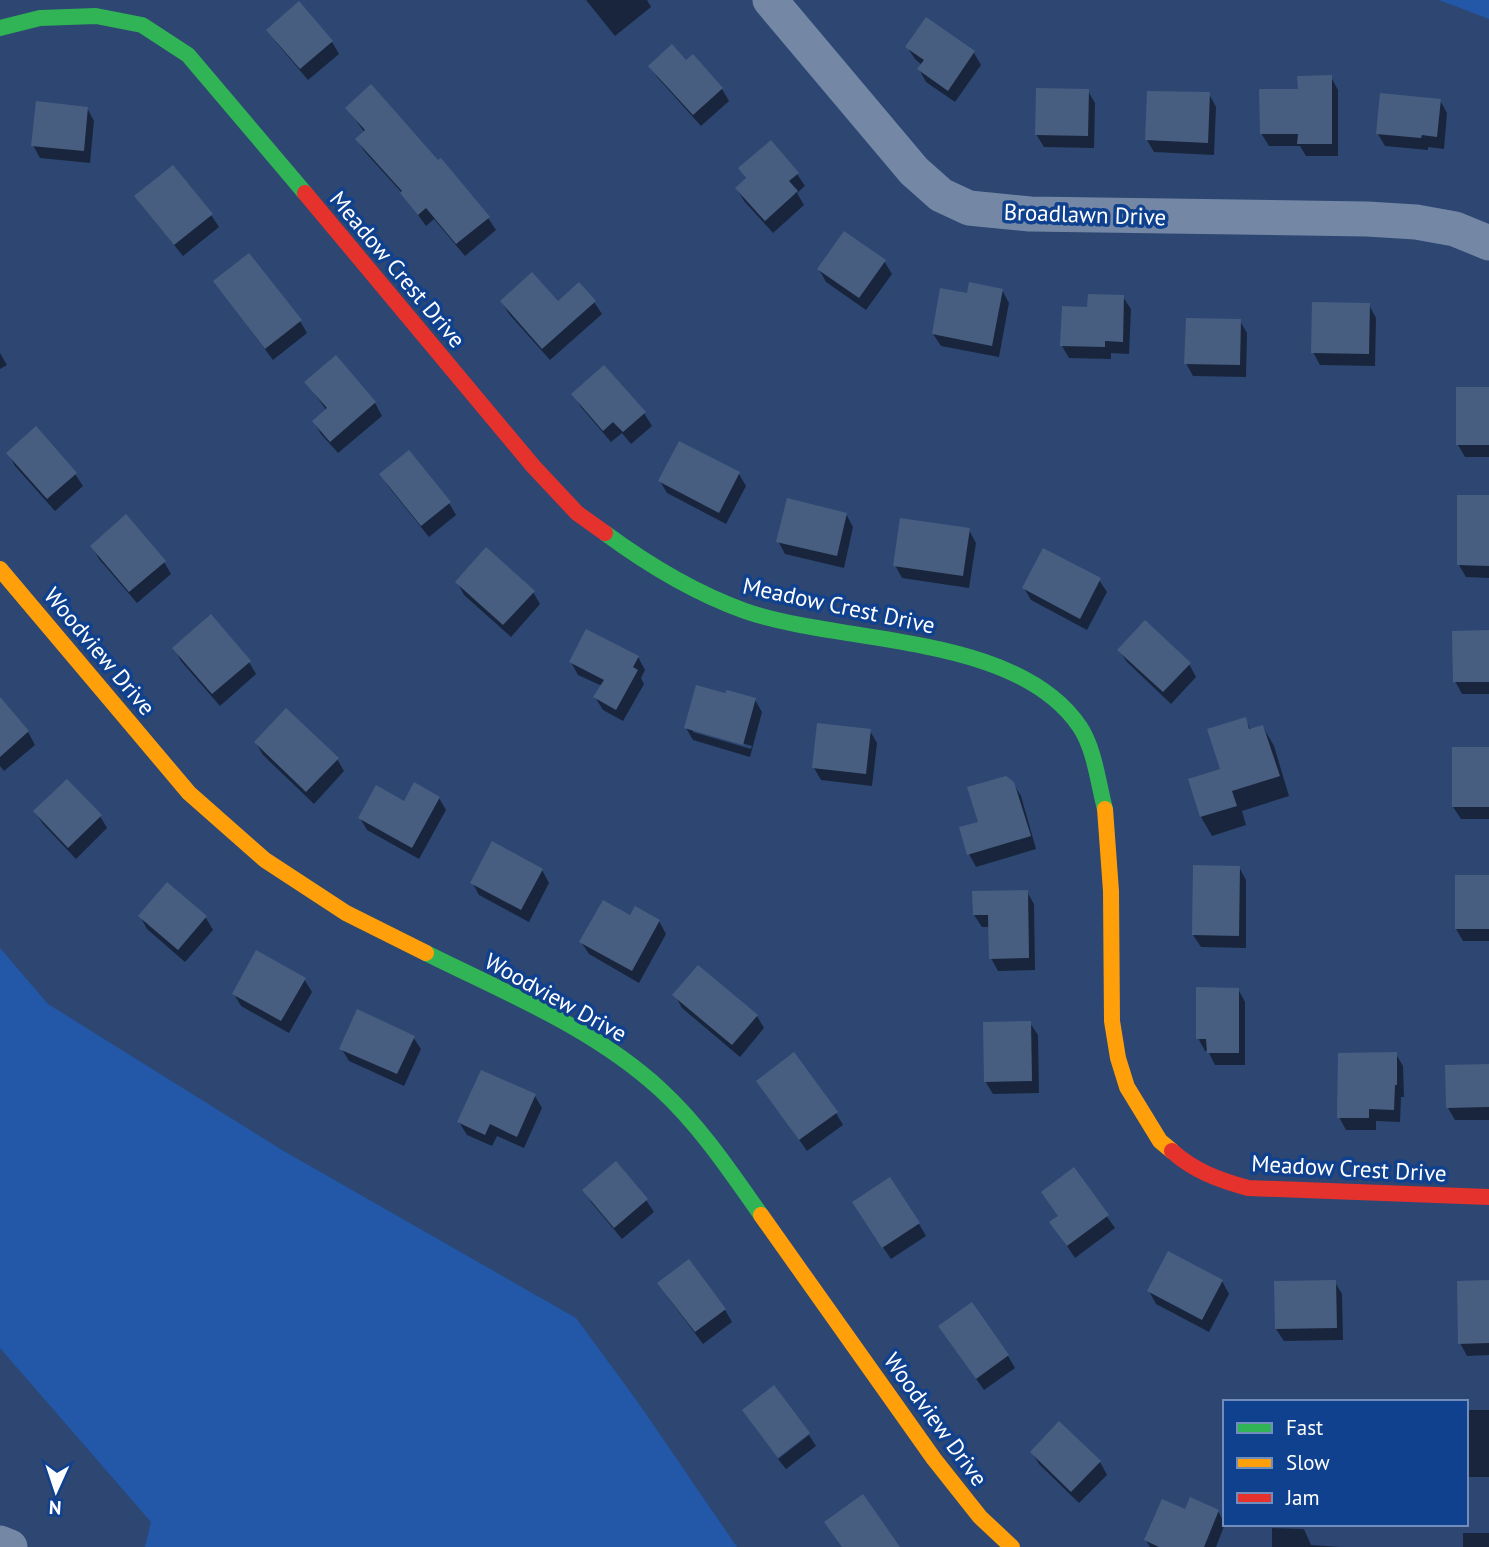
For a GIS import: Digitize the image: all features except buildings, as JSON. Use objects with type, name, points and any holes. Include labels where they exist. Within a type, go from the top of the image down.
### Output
[{"type":"street","name":"Broadlawn Drive","points":[[770,0],[914,171],[941,195],[969,208],[1030,214],[1416,222],[1455,229],[1489,243]]},
{"type":"street","name":"Meadow Crest Drive","points":[[0,28],[40,18],[96,16],[142,25],[188,55],[533,466],[577,513],[617,542],[701,593],[746,611],[976,659],[1014,673],[1051,695],[1080,728],[1091,754],[1107,817],[1111,891],[1112,1021],[1118,1058],[1128,1087],[1142,1114],[1160,1142],[1182,1160],[1215,1179],[1248,1188],[1489,1197]]},
{"type":"street","name":"Woodview Drive","points":[[0,569],[190,793],[265,860],[346,913],[552,1016],[599,1043],[661,1090],[710,1143],[934,1459],[980,1517],[1012,1547]]},
{"type":"street","points":[[0,1543],[10,1547]]},
{"type":"shaded area","points":[[1439,0],[1489,0],[1489,19]]},
{"type":"shaded area","points":[[0,948],[48,1004],[282,1150],[576,1318],[637,1401],[737,1547],[145,1547],[151,1522],[0,1348]]},
{"type":"traffic: fast","points":[[0,28],[40,18],[96,16],[142,25],[188,55],[305,193]]},
{"type":"traffic: fast","points":[[605,533],[672,577],[745,611],[785,622],[926,646],[972,658],[1015,674],[1052,696],[1080,727],[1093,756],[1105,809]]},
{"type":"traffic: fast","points":[[426,953],[548,1013],[635,1068],[689,1119],[761,1215]]},
{"type":"traffic: slow","points":[[0,569],[189,793],[265,860],[346,913],[426,953]]},
{"type":"traffic: slow","points":[[1105,809],[1111,891],[1112,1021],[1118,1058],[1127,1087],[1160,1141],[1172,1151]]},
{"type":"traffic: slow","points":[[761,1215],[934,1459],[980,1517],[1012,1547]]},
{"type":"traffic: jam","points":[[305,193],[533,466],[577,513],[605,533]]},
{"type":"traffic: jam","points":[[1172,1151],[1207,1174],[1248,1188],[1489,1197]]}]
